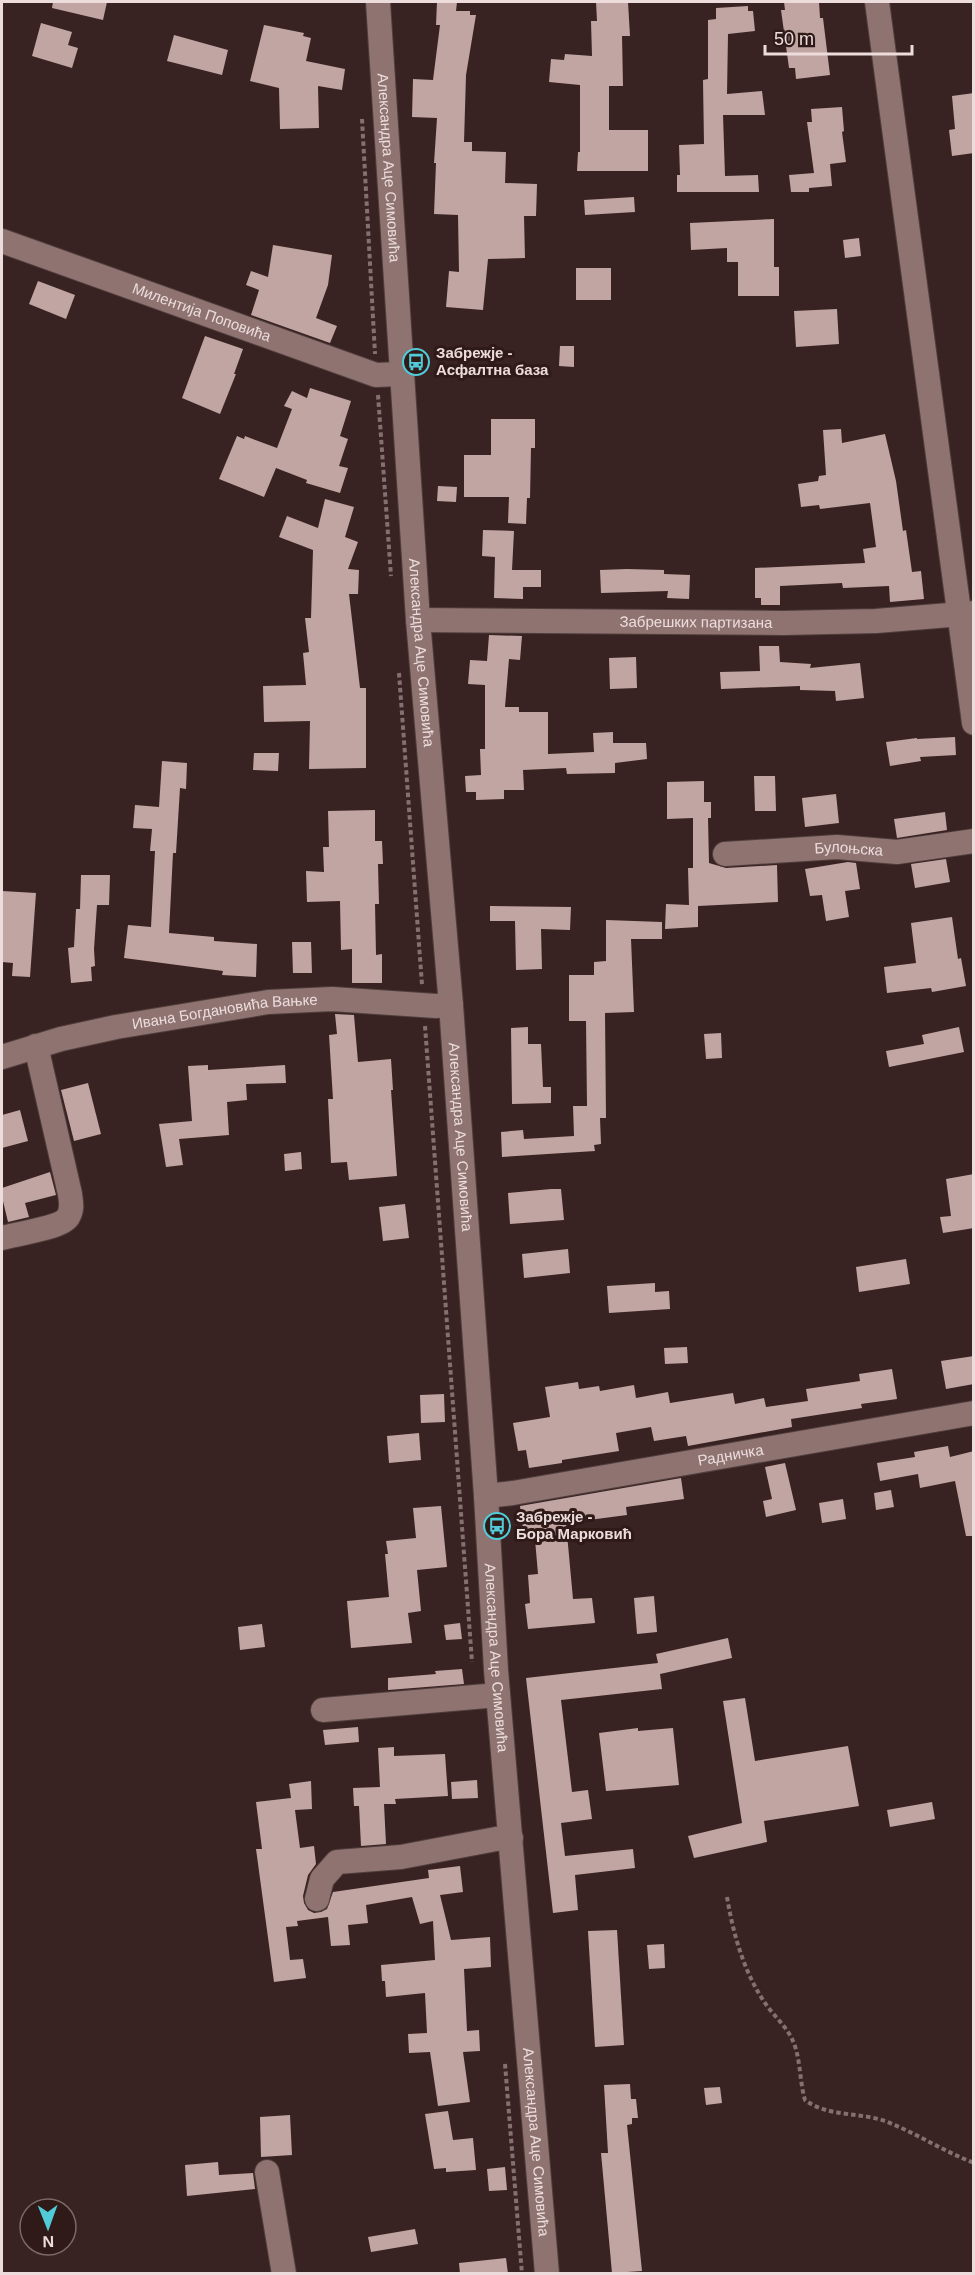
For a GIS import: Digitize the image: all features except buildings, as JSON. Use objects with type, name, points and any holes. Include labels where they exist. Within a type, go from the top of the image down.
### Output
[{"type":"street","name":"Александра Аце Симовића","points":[[378,2],[418,620],[451,1005],[498,1695],[547,2274]]},
{"type":"street","points":[[876,2],[967,614],[974,723]]},
{"type":"street","name":"Милентија Поповића","points":[[2,241],[376,375],[401,374]]},
{"type":"street","name":"Забрешких партизана","points":[[418,620],[783,623],[876,621],[967,614]]},
{"type":"street","name":"Булоњска","points":[[725,854],[837,847],[897,852],[974,841]]},
{"type":"street","name":"Ивана Богдановића Вањке","points":[[2,1057],[36,1046],[116,1027],[268,1002],[332,999],[451,1005]]},
{"type":"street","points":[[2,1238],[58,1224],[67,1220],[72,1210],[36,1046]]},
{"type":"street","name":"Радничка","points":[[486,1496],[974,1413]]},
{"type":"street","points":[[323,1710],[498,1695]]},
{"type":"street","points":[[316,1899],[322,1879],[337,1862],[402,1857],[511,1838]]},
{"type":"street","points":[[267,2172],[284,2274]]},
{"type":"path","points":[[362,118],[376,375],[392,576]]},
{"type":"path","points":[[399,672],[474,1697]]},
{"type":"path","points":[[727,1897],[731,1921],[744,1962],[762,1998],[791,2036],[796,2049],[805,2100],[814,2107],[826,2111],[883,2121],[974,2163]]},
{"type":"path","points":[[505,2063],[522,2274]]},
{"type":"place","name":"Забрежје - Асфалтна база","points":[[416,362]]},
{"type":"place","name":"Забрежје - Бора Марковић","points":[[497,1526]]}]
